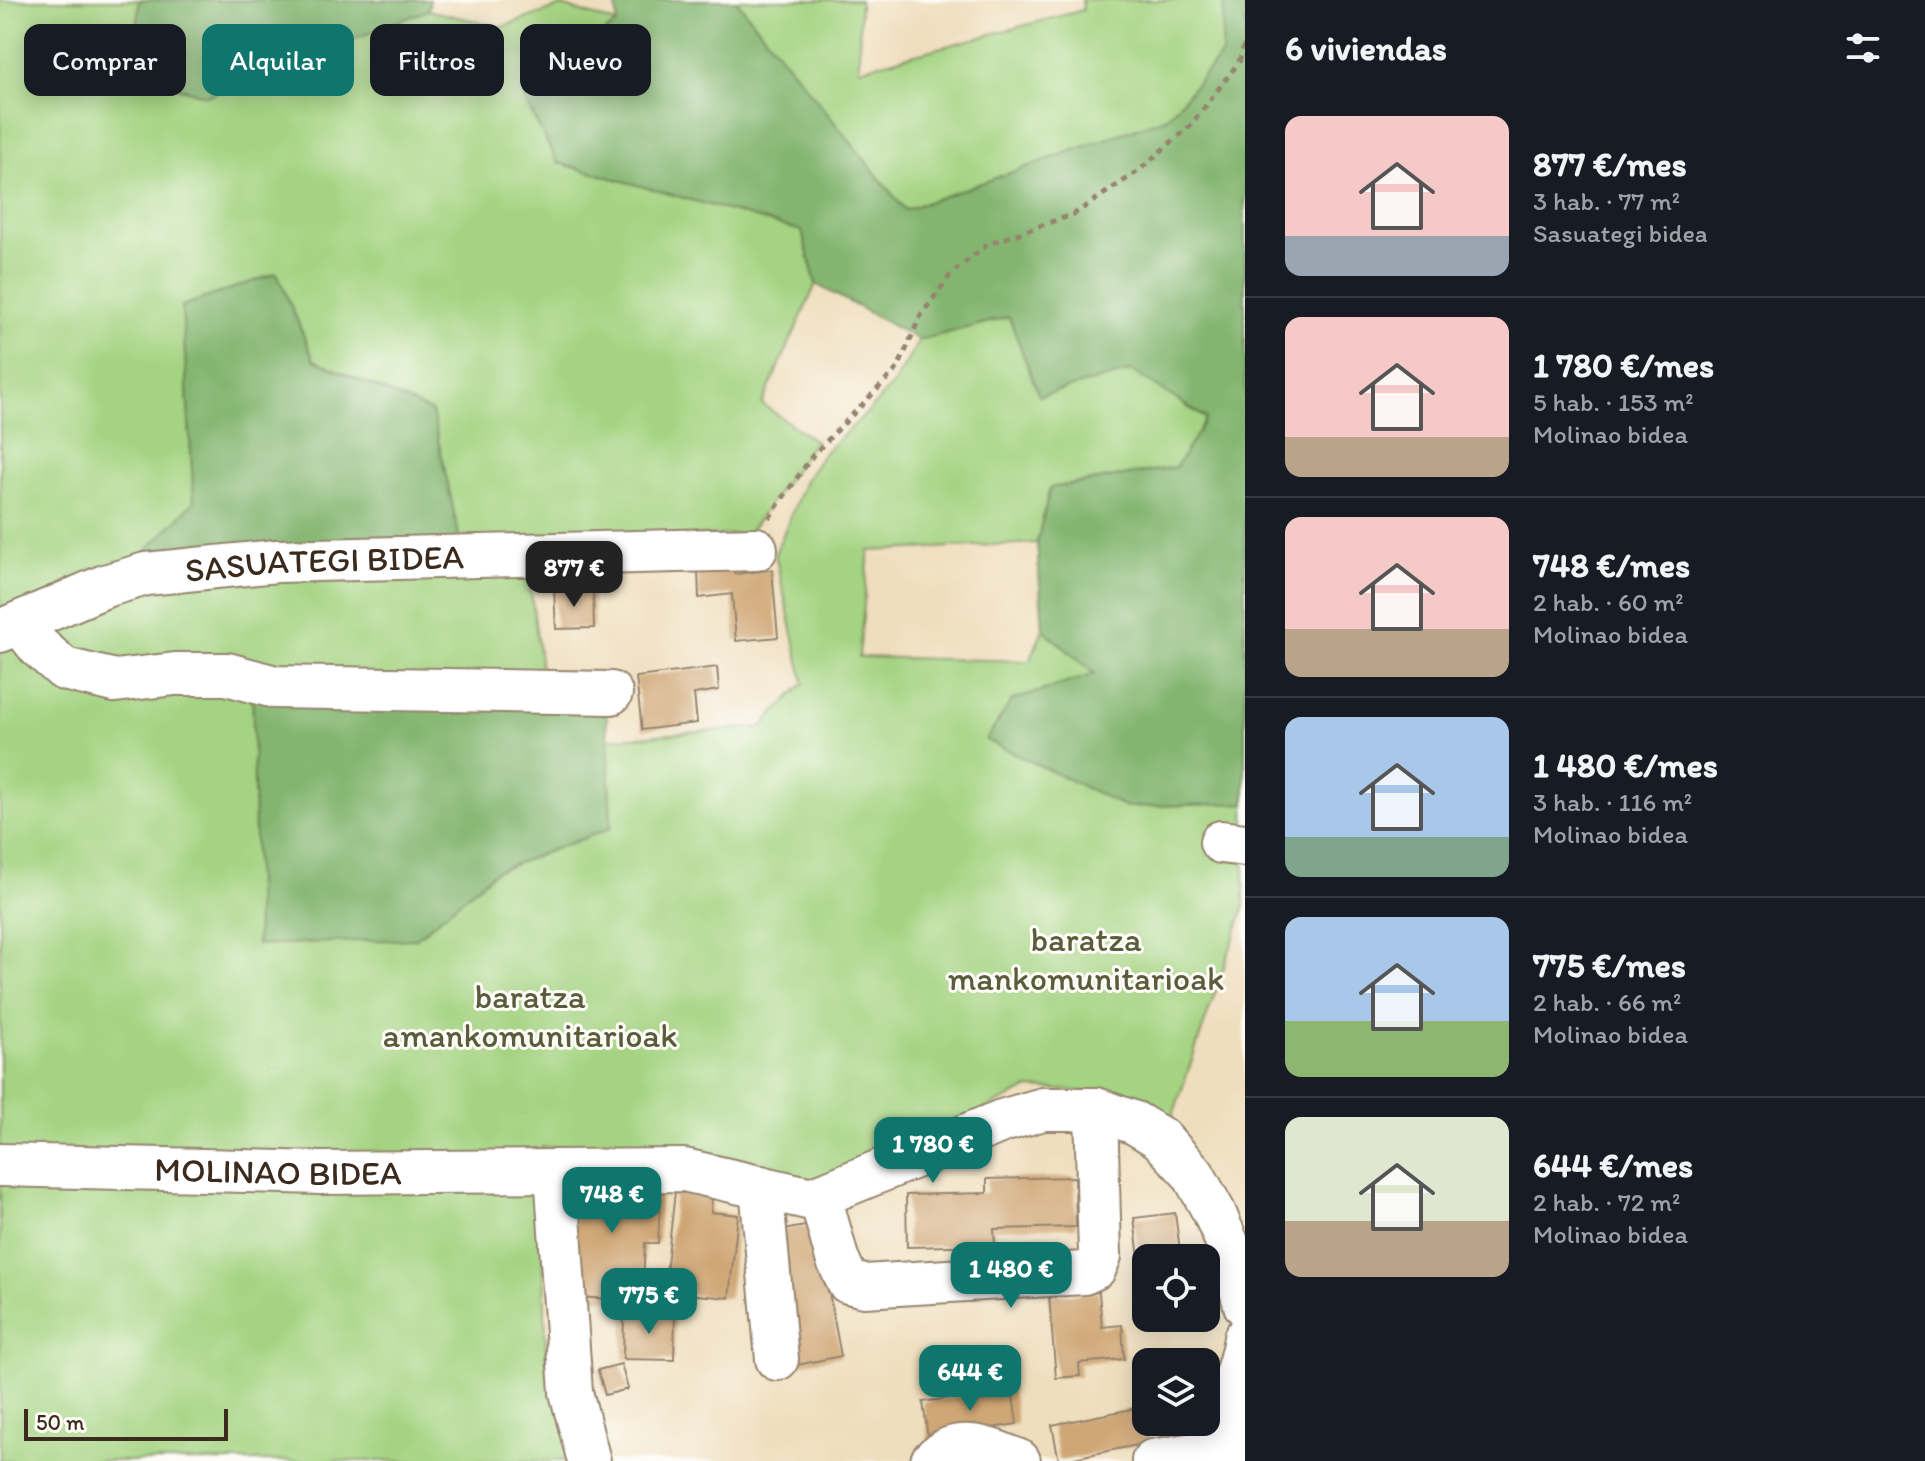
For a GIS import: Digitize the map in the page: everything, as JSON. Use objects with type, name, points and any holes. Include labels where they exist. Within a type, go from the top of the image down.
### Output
[{"type":"street","name":"SASUATEGI BIDEA","points":[[10,627],[105,586],[146,574],[277,561],[756,549]]},
{"type":"street","points":[[10,627],[64,669],[115,681],[175,674],[227,674],[275,687],[611,693]]},
{"type":"street","name":"MOLINAO BIDEA","points":[[0,1165],[321,1173],[684,1170],[812,1199],[1002,1121],[1043,1109],[1096,1109],[1135,1123],[1160,1138],[1193,1174],[1214,1212],[1243,1286]]},
{"type":"street","points":[[820,1196],[837,1258],[848,1282],[864,1286],[1084,1273],[1095,1268],[1100,1256],[1096,1109]]},
{"type":"street","points":[[556,1172],[571,1392],[589,1461]]},
{"type":"street","points":[[761,1187],[777,1359]]},
{"type":"street","points":[[1240,1452],[1229,1438],[1226,1418],[1245,1338]]},
{"type":"street","points":[[932,1461],[949,1448],[962,1445],[994,1451],[1019,1461]]},
{"type":"street","points":[[1153,1461],[1240,1452]]},
{"type":"path","points":[[756,549],[769,518],[813,455],[898,368],[920,317],[951,274],[988,244],[1074,214],[1137,172],[1191,125],[1239,62],[1245,42]]},
{"type":"green space","points":[[0,0],[139,0],[138,24],[24,24],[24,96],[186,96],[186,90],[202,96],[354,96],[354,39],[370,33],[370,96],[504,96],[504,26],[562,6],[617,23],[520,24],[520,96],[524,96],[558,163],[802,231],[816,284],[762,404],[815,441],[748,534],[461,545],[432,412],[314,360],[277,274],[182,306],[194,503],[138,559],[0,615]]},
{"type":"green space","points":[[139,0],[430,0],[428,10],[392,24],[370,24],[370,33],[354,39],[354,24],[202,24],[202,94],[186,90],[186,24],[138,24]]},
{"type":"green space","points":[[616,0],[736,0],[905,210],[1168,117],[1222,54],[1224,0],[1245,0],[1245,803],[1126,807],[986,740],[1012,700],[1095,674],[1043,629],[1037,543],[1050,488],[1176,467],[1206,418],[1132,371],[1039,396],[1009,317],[919,340],[816,284],[802,231],[558,163],[524,96],[651,96],[651,24],[617,23]]},
{"type":"green space","points":[[736,0],[860,0],[859,69],[1083,10],[1082,0],[1224,0],[1222,54],[1168,117],[905,210]]},
{"type":"green space","points":[[428,10],[488,24],[392,24]]},
{"type":"green space","points":[[277,273],[314,360],[432,412],[461,545],[138,559],[194,502],[182,306]]},
{"type":"green space","points":[[1009,317],[1039,395],[1132,370],[1206,419],[1176,467],[1050,488],[1037,543],[869,551],[859,657],[1030,661],[1043,629],[1095,675],[1012,700],[1126,807],[1245,803],[1244,908],[1170,1124],[1103,1093],[1030,1088],[896,1150],[824,1177],[793,1181],[680,1152],[542,1147],[546,1361],[575,1461],[0,1461],[0,641],[137,583],[528,568],[543,684],[415,939],[496,871],[611,828],[608,739],[761,727],[804,683],[775,554],[805,481],[824,453],[895,382],[919,340]]},
{"type":"green space","points":[[252,677],[606,701],[611,828],[496,871],[415,939],[257,945]]},
{"type":"building","points":[[734,566],[735,574],[772,570],[778,637],[736,641],[732,594],[699,598],[698,570]]},
{"type":"building","points":[[593,589],[594,628],[556,629],[554,590]]},
{"type":"building","points":[[717,667],[719,690],[694,694],[697,723],[642,730],[636,677]]},
{"type":"building","points":[[1075,1177],[1076,1227],[994,1229],[995,1245],[907,1247],[906,1195],[987,1193],[987,1179]]},
{"type":"building","points":[[576,1180],[661,1184],[658,1243],[645,1243],[643,1283],[613,1282],[613,1299],[571,1297]]},
{"type":"building","points":[[675,1192],[712,1195],[711,1212],[738,1215],[729,1298],[664,1292]]},
{"type":"building","points":[[1175,1213],[1179,1244],[1137,1244],[1134,1218]]},
{"type":"building","points":[[816,1224],[841,1356],[797,1365],[772,1232]]},
{"type":"building","points":[[1099,1292],[1102,1327],[1122,1325],[1124,1359],[1079,1363],[1080,1376],[1056,1378],[1049,1296]]},
{"type":"building","points":[[624,1312],[675,1313],[674,1360],[623,1359]]},
{"type":"building","points":[[621,1364],[628,1389],[605,1395],[598,1370]]},
{"type":"building","points":[[1012,1388],[1017,1424],[928,1438],[923,1402]]},
{"type":"building","points":[[1132,1409],[1132,1436],[1146,1436],[1147,1443],[1059,1461],[1052,1425]]},
{"type":"building","points":[[1166,1436],[1187,1436],[1167,1441]]},
{"type":"park label","name":"baratza mankomunitarioak","points":[[1086,958]]},
{"type":"park label","name":"baratza amankomunitarioak","points":[[530,1016]]}]
